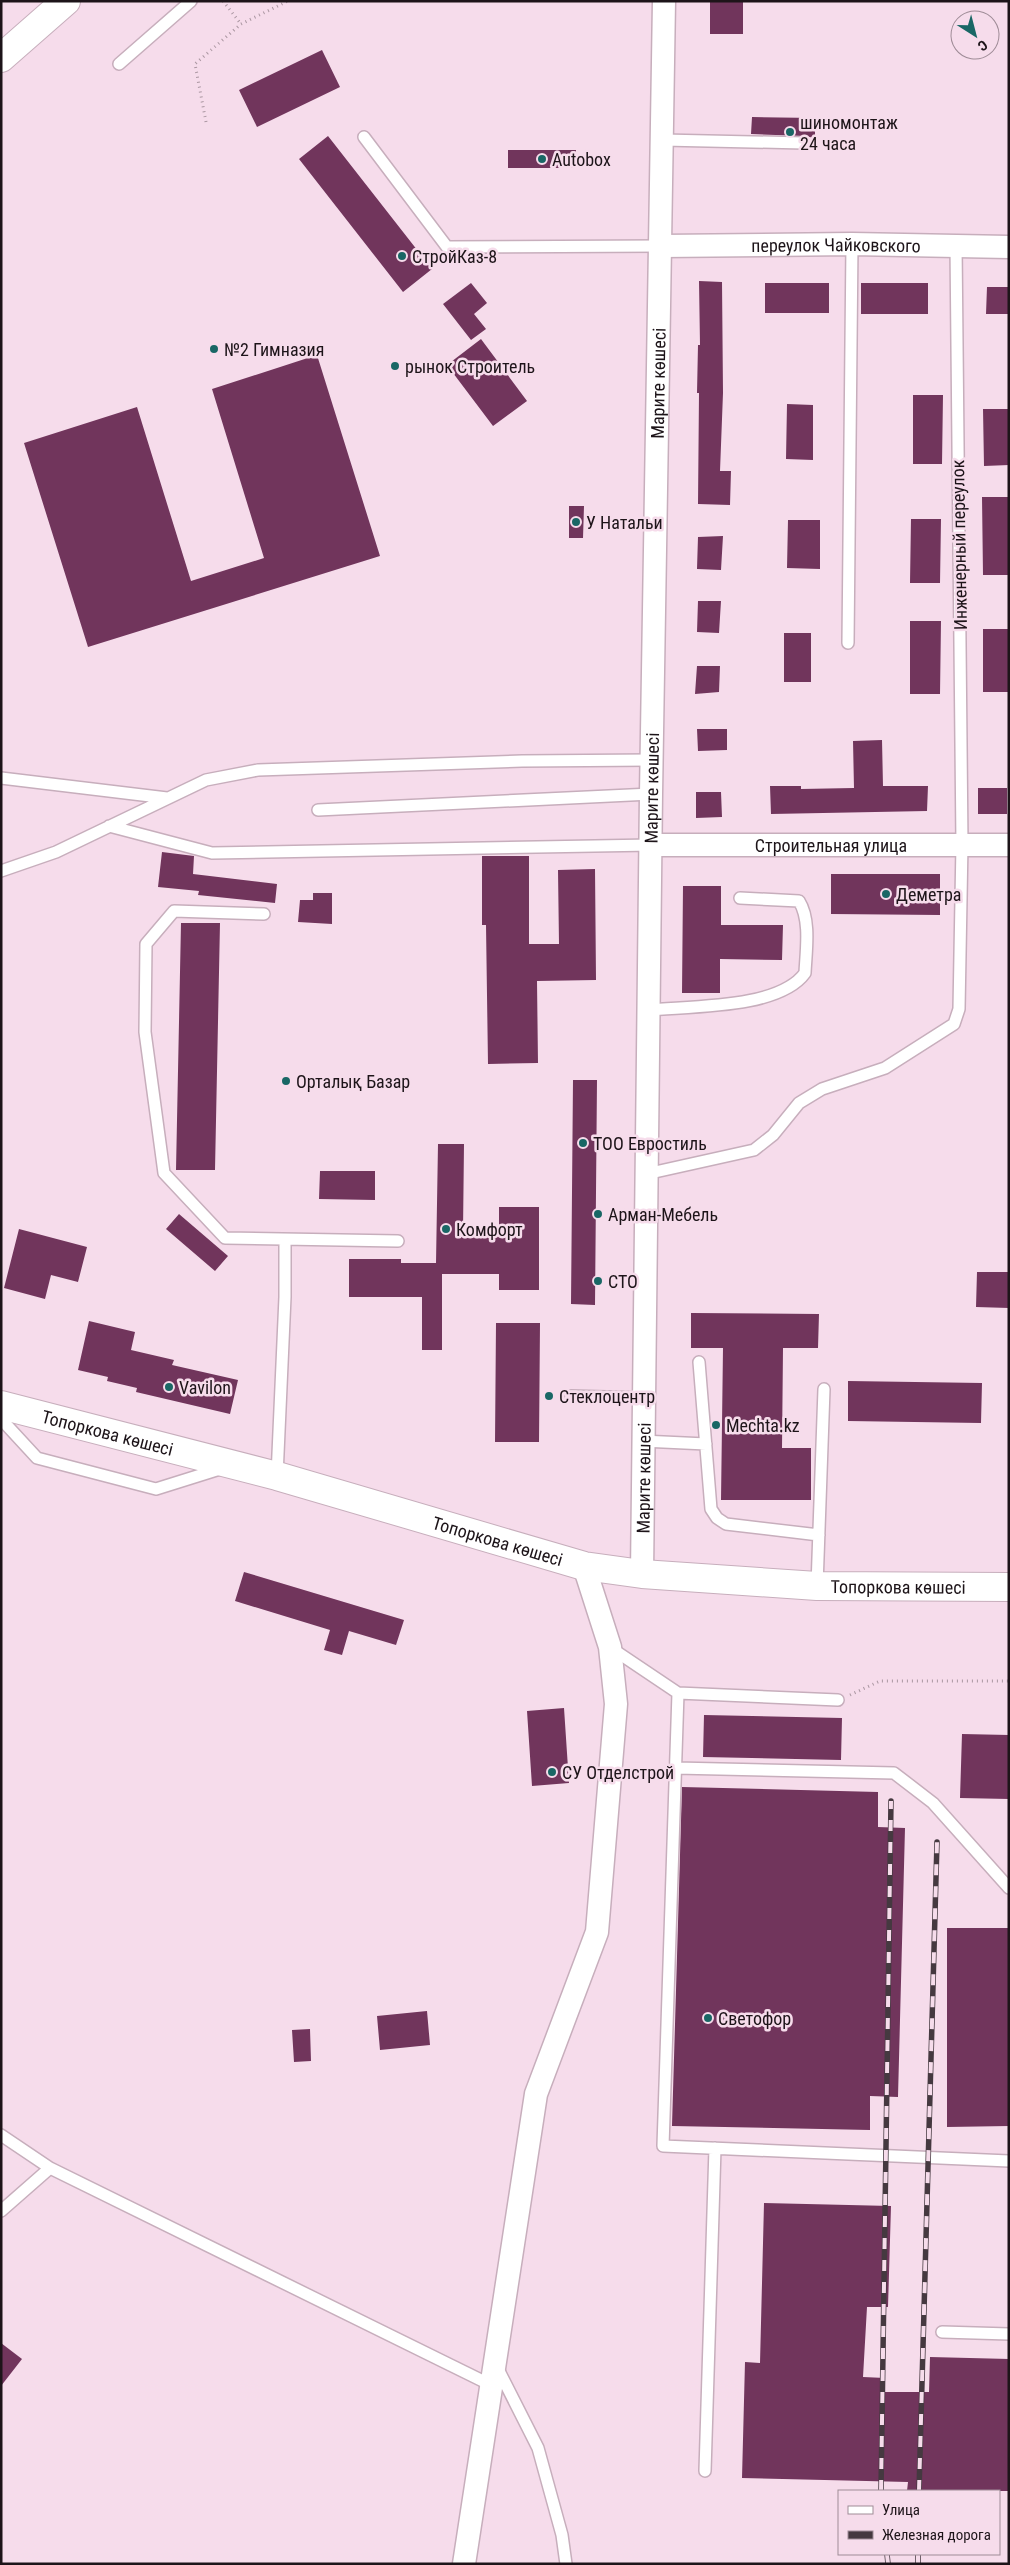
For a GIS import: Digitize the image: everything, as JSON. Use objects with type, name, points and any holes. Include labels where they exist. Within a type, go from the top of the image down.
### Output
[{"type":"main road","points":[[1,58],[66,1]]},
{"type":"main road","name":"Топоркова көшесі","points":[[1,1405],[277,1476],[584,1566],[642,1574],[817,1586],[1009,1587]]},
{"type":"street","name":"Марите көшесі","points":[[642,1574],[642,1398],[652,845],[651,760],[662,246],[664,1]]},
{"type":"street","name":"переулок Чайковского","points":[[662,246],[852,244],[1009,247]]},
{"type":"street","name":"Строительная улица","points":[[652,845],[1009,845]]},
{"type":"street","points":[[464,2564],[536,2094],[597,1932],[616,1704],[610,1647],[584,1566]]},
{"type":"lane","points":[[119,64],[191,1]]},
{"type":"lane","points":[[364,137],[447,247],[662,246]]},
{"type":"lane","points":[[663,140],[804,143]]},
{"type":"lane","points":[[848,643],[852,244]]},
{"type":"lane","name":"Инженерный переулок","points":[[646,1174],[754,1150],[773,1135],[799,1103],[822,1089],[885,1068],[954,1024],[959,1009],[962,844],[956,246]]},
{"type":"lane","points":[[1,871],[56,852],[206,780],[258,770],[522,761],[651,760]]},
{"type":"lane","points":[[1,778],[167,798]]},
{"type":"lane","points":[[318,810],[651,794]]},
{"type":"lane","points":[[109,826],[212,853],[652,845]]},
{"type":"lane","points":[[649,1010],[725,1004],[764,997],[781,992],[800,979],[804,973],[806,924],[804,909],[799,900],[740,898]]},
{"type":"lane","points":[[264,914],[174,911],[146,944],[145,1032],[164,1173],[225,1238],[398,1241]]},
{"type":"lane","points":[[277,1476],[285,1297],[285,1240]]},
{"type":"lane","points":[[699,1362],[711,1509],[717,1518],[726,1524],[819,1535]]},
{"type":"lane","points":[[817,1586],[824,1389]]},
{"type":"lane","points":[[572,1396],[642,1398]]},
{"type":"lane","points":[[1,1419],[37,1458],[156,1489],[233,1465]]},
{"type":"lane","points":[[642,1442],[706,1444]]},
{"type":"lane","points":[[610,1647],[678,1693],[838,1700]]},
{"type":"lane","points":[[678,1693],[663,2146],[1009,2161]]},
{"type":"lane","points":[[676,1768],[894,1773],[933,1803],[1008,1887]]},
{"type":"lane","points":[[1,2135],[50,2168],[491,2385]]},
{"type":"lane","points":[[705,2471],[715,2148]]},
{"type":"lane","points":[[1,2211],[50,2168]]},
{"type":"lane","points":[[942,2332],[1009,2334]]},
{"type":"lane","points":[[494,2362],[538,2448],[562,2535],[566,2564]]},
{"type":"path","points":[[223,1],[241,24]]},
{"type":"path","points":[[206,122],[195,64],[241,24],[288,1]]},
{"type":"path","points":[[838,1700],[880,1681],[1009,1681]]},
{"type":"building","points":[[710,1],[743,1],[743,34],[710,34]]},
{"type":"building","points":[[322,50],[340,87],[257,127],[239,90]]},
{"type":"building","points":[[752,117],[815,118],[815,138],[751,134]]},
{"type":"building","points":[[328,136],[432,269],[403,292],[299,159]]},
{"type":"building","name":"Autobox","points":[[508,150],[576,150],[576,168],[508,168]]},
{"type":"building","points":[[699,281],[722,282],[723,393],[720,471],[731,471],[730,505],[698,504]]},
{"type":"building","points":[[471,283],[487,303],[474,314],[486,329],[471,340],[443,304]]},
{"type":"building","points":[[765,283],[829,283],[829,313],[765,313]]},
{"type":"building","points":[[861,283],[928,283],[928,314],[861,314]]},
{"type":"building","points":[[987,287],[1009,287],[1009,314],[986,314]]},
{"type":"building","points":[[481,339],[527,401],[493,426],[447,365]]},
{"type":"building","points":[[317,355],[380,556],[88,647],[24,443],[137,407],[191,581],[264,558],[212,389]]},
{"type":"building","points":[[913,395],[943,395],[942,464],[913,464]]},
{"type":"building","points":[[787,404],[813,405],[813,460],[786,459]]},
{"type":"building","points":[[983,409],[1009,409],[1009,465],[984,466]]},
{"type":"building","points":[[982,497],[1009,497],[1009,575],[983,575]]},
{"type":"building","name":"У Натальи","points":[[569,506],[584,506],[583,538],[569,538]]},
{"type":"building","points":[[911,519],[941,519],[940,583],[910,583]]},
{"type":"building","points":[[788,520],[820,520],[820,569],[787,568]]},
{"type":"building","points":[[723,536],[721,570],[697,569],[698,537]]},
{"type":"building","points":[[698,601],[721,601],[719,633],[697,632]]},
{"type":"building","points":[[910,621],[941,621],[940,694],[910,694]]},
{"type":"building","points":[[983,629],[1009,629],[1009,692],[983,692]]},
{"type":"building","points":[[784,633],[811,633],[811,682],[784,682]]},
{"type":"building","points":[[697,666],[720,666],[719,692],[695,694]]},
{"type":"building","points":[[697,729],[727,729],[727,750],[698,751]]},
{"type":"building","points":[[882,740],[883,786],[928,786],[927,811],[771,814],[770,786],[801,786],[801,789],[854,788],[853,741]]},
{"type":"building","points":[[978,788],[1007,788],[1007,814],[978,814]]},
{"type":"building","points":[[696,792],[721,792],[722,817],[696,818]]},
{"type":"building","points":[[162,852],[194,856],[193,874],[277,884],[275,903],[198,895],[199,891],[158,887]]},
{"type":"building","points":[[482,856],[529,856],[529,944],[559,944],[558,870],[595,869],[596,980],[537,981],[538,1063],[488,1064],[486,925],[482,925]]},
{"type":"building","name":"Деметра","points":[[831,874],[940,874],[940,915],[831,914]]},
{"type":"building","points":[[683,886],[721,886],[721,925],[783,925],[782,960],[720,959],[720,993],[682,993]]},
{"type":"building","points":[[313,893],[332,893],[332,924],[298,922],[300,900],[313,900]]},
{"type":"building","points":[[181,923],[220,923],[215,1170],[176,1170]]},
{"type":"building","points":[[573,1080],[597,1080],[595,1305],[571,1304]]},
{"type":"building","points":[[438,1144],[464,1144],[463,1231],[499,1231],[499,1207],[539,1207],[539,1290],[499,1290],[499,1274],[442,1274],[442,1350],[422,1350],[422,1297],[349,1297],[349,1259],[401,1259],[401,1263],[436,1263]]},
{"type":"building","points":[[320,1171],[375,1171],[375,1200],[319,1199]]},
{"type":"building","points":[[179,1214],[228,1256],[215,1271],[166,1229]]},
{"type":"building","points":[[19,1229],[87,1247],[78,1282],[51,1275],[45,1299],[4,1288]]},
{"type":"building","points":[[977,1272],[1009,1272],[1009,1308],[976,1307]]},
{"type":"building","points":[[691,1313],[819,1314],[818,1348],[783,1348],[782,1448],[811,1448],[811,1500],[721,1500],[723,1348],[691,1348]]},
{"type":"building","points":[[89,1321],[135,1332],[131,1350],[174,1360],[172,1365],[238,1380],[230,1414],[136,1392],[137,1388],[107,1381],[108,1377],[78,1370]]},
{"type":"building","points":[[496,1323],[540,1323],[539,1442],[495,1442]]},
{"type":"building","points":[[848,1381],[982,1383],[981,1423],[848,1421]]},
{"type":"building","points":[[244,1572],[404,1620],[396,1645],[349,1631],[342,1655],[324,1650],[330,1630],[235,1601]]},
{"type":"building","points":[[564,1708],[569,1783],[532,1786],[527,1711]]},
{"type":"building","points":[[704,1715],[842,1718],[841,1760],[703,1757]]},
{"type":"building","points":[[962,1734],[1009,1735],[1009,1799],[960,1798]]},
{"type":"building","points":[[682,1787],[878,1792],[878,1827],[905,1828],[898,2097],[870,2096],[870,2130],[672,2126]]},
{"type":"building","points":[[947,1928],[1009,1928],[1009,2126],[947,2127]]},
{"type":"building","points":[[427,2011],[430,2045],[380,2050],[377,2016]]},
{"type":"building","points":[[310,2029],[311,2061],[294,2062],[292,2030]]},
{"type":"building","points":[[764,2203],[891,2206],[888,2307],[867,2307],[863,2377],[885,2378],[885,2392],[929,2392],[930,2357],[1009,2359],[1009,2491],[907,2490],[908,2482],[742,2478],[745,2362],[760,2363]]},
{"type":"building","points":[[1,2343],[22,2359],[1,2386]]},
{"type":"railway","points":[[881,2490],[891,1801]]},
{"type":"railway","points":[[919,2490],[937,1842]]},
{"type":"railway","points":[[887,2555],[888,2564]]},
{"type":"railway","points":[[918,2555],[918,2564]]},
{"type":"place","name":"шиномонтаж 24 часа","points":[[790,132]]},
{"type":"place","name":"Autobox","points":[[542,159]]},
{"type":"place","name":"СтройКаз-8","points":[[402,256]]},
{"type":"place","name":"№2 Гимназия","points":[[214,349]]},
{"type":"place","name":"рынок Строитель","points":[[395,366]]},
{"type":"place","name":"У Натальи","points":[[576,522]]},
{"type":"place","name":"Деметра","points":[[886,894]]},
{"type":"place","name":"Орталық Базар","points":[[286,1081]]},
{"type":"place","name":"ТОО Евростиль","points":[[583,1143]]},
{"type":"place","name":"Арман-Мебель","points":[[598,1214]]},
{"type":"place","name":"Комфорт","points":[[446,1229]]},
{"type":"place","name":"СТО","points":[[598,1281]]},
{"type":"place","name":"Vavilon","points":[[169,1387]]},
{"type":"place","name":"Стеклоцентр","points":[[549,1396]]},
{"type":"place","name":"Mechta.kz","points":[[716,1425]]},
{"type":"place","name":"СУ Отделстрой","points":[[552,1772]]},
{"type":"place","name":"Светофор","points":[[708,2018]]}]
